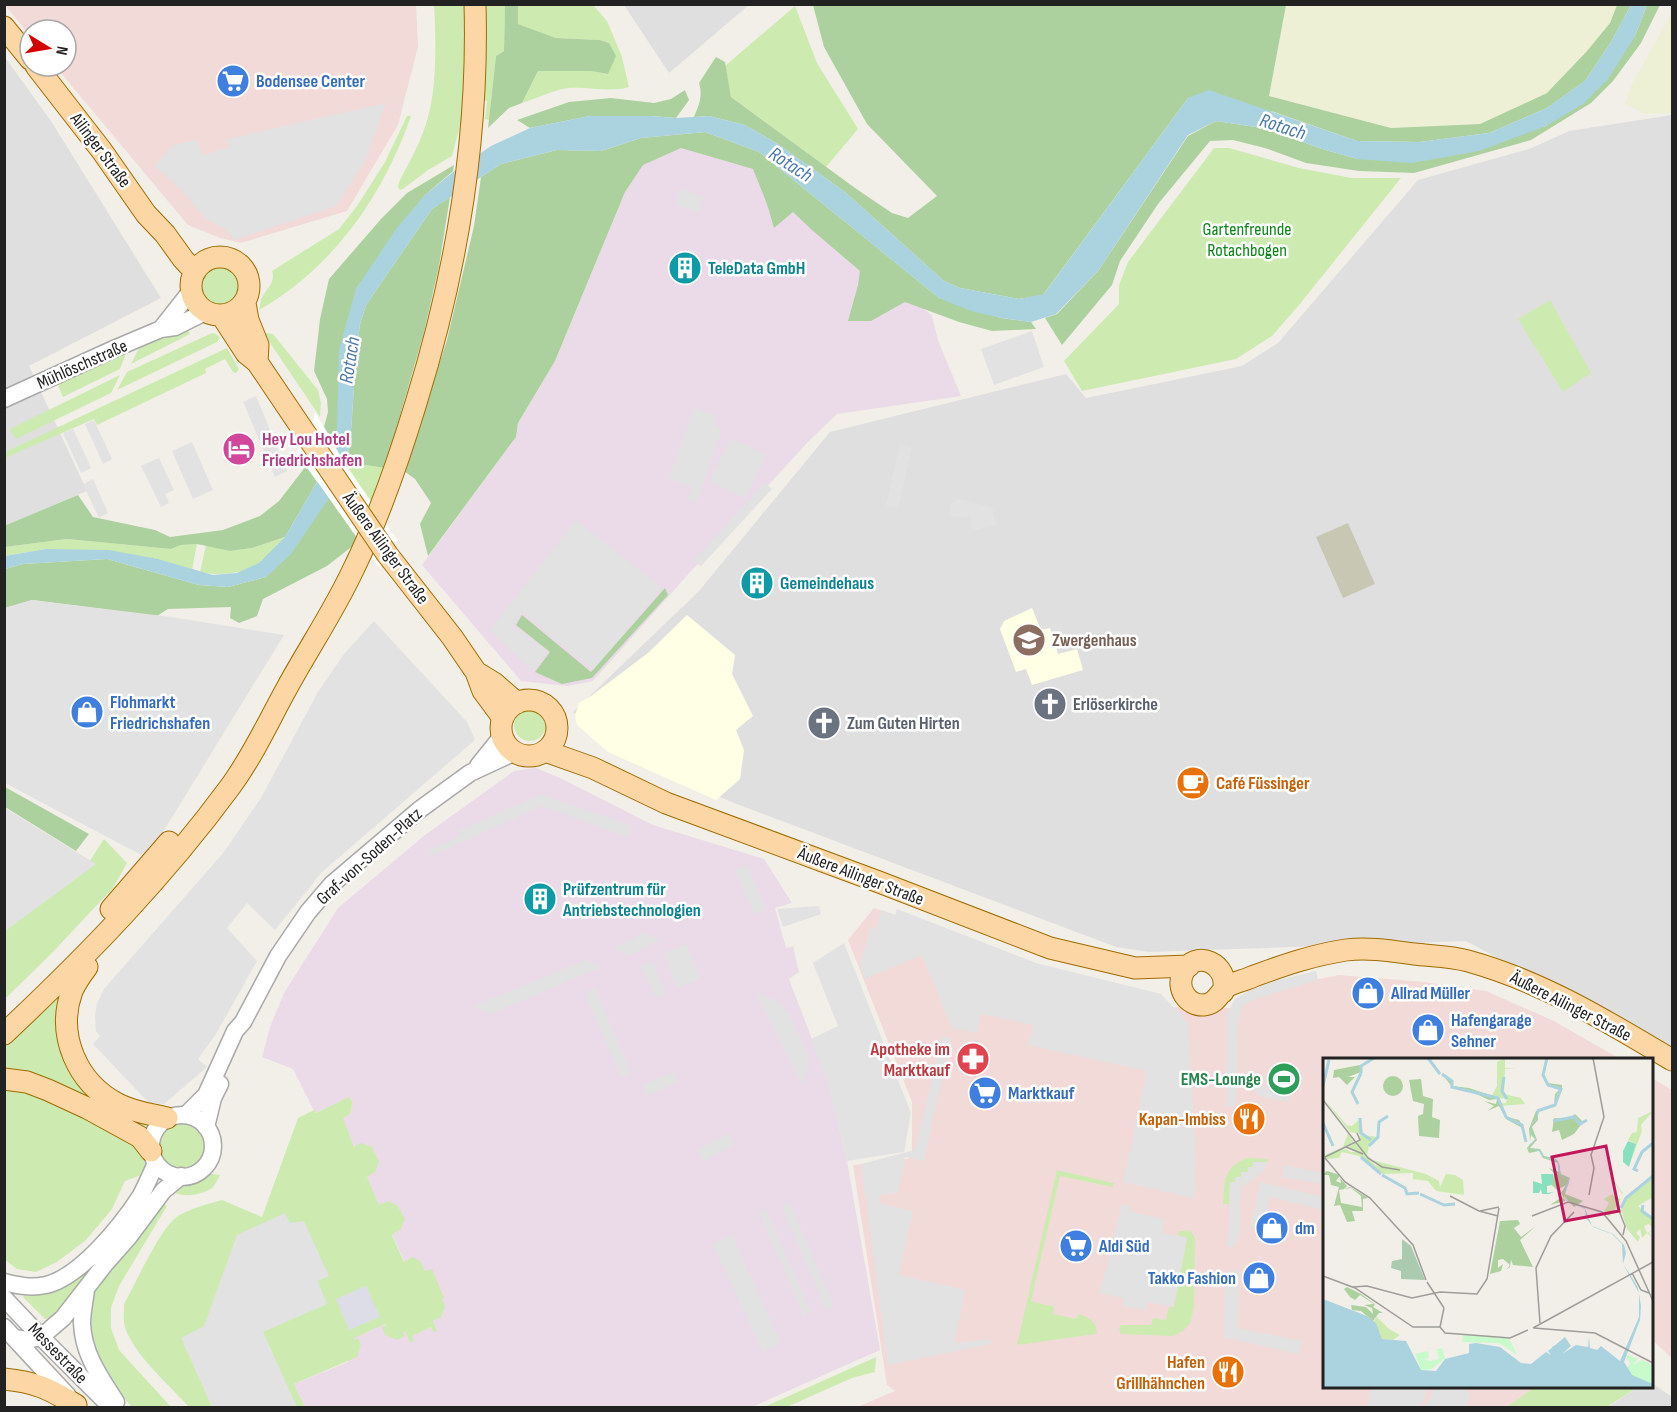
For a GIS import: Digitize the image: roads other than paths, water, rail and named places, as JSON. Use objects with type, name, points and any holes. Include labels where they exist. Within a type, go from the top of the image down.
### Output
[{"type":"main road","points":[[4,1034],[63,979],[115,925],[156,880],[230,787],[249,760],[355,567],[398,462],[435,340],[451,270],[460,223],[471,130],[476,4]]},
{"type":"main road","points":[[4,27],[18,44]]},
{"type":"main road","name":"Ailinger Straße","points":[[45,78],[102,151],[146,214],[165,234],[183,259],[199,274]]},
{"type":"main road","points":[[224,256],[239,262],[250,282],[249,294],[245,303],[232,313],[214,314],[194,300],[199,274],[224,256]]},
{"type":"main road","name":"Äußere Ailinger Straße","points":[[245,303],[248,320],[258,345],[258,362]]},
{"type":"main road","name":"Äußere Ailinger Straße","points":[[214,314],[246,353],[258,362],[387,554],[452,637],[476,672],[494,683],[509,727]]},
{"type":"main road","points":[[4,1015],[82,940],[161,852],[289,684]]},
{"type":"main road","points":[[527,700],[536,700],[545,704],[552,711],[557,721],[558,731],[554,741],[545,751],[529,756],[520,755],[509,727],[527,700]]},
{"type":"main road","name":"Äußere Ailinger Straße","points":[[558,731],[593,768]]},
{"type":"main road","name":"Äußere Ailinger Straße","points":[[545,751],[593,768],[666,803],[1050,948],[1135,968],[1170,984],[1183,993]]},
{"type":"main road","points":[[115,925],[76,982],[72,992],[67,1017],[70,1048],[84,1076],[117,1104],[132,1110],[176,1116]]},
{"type":"main road","name":"Äußere Ailinger Straße","points":[[1289,963],[1347,950],[1376,950],[1466,960],[1525,980],[1598,1016],[1672,1060]]},
{"type":"main road","points":[[1200,961],[1230,967],[1289,963],[1229,986],[1215,1001],[1203,1005],[1191,1002],[1180,986],[1183,972],[1200,961]]},
{"type":"main road","name":"Äußere Ailinger Straße","points":[[1135,968],[1189,966]]},
{"type":"main road","points":[[1217,966],[1224,978],[1223,992]]},
{"type":"main road","points":[[4,1079],[27,1082],[87,1108],[140,1137],[154,1157]]},
{"type":"main road","points":[[4,1379],[25,1381],[49,1389],[77,1406]]},
{"type":"street","name":"Mühlöschstraße","points":[[161,329],[168,318],[179,308],[199,274]]},
{"type":"street","name":"Mühlöschstraße","points":[[4,399],[161,329],[214,314]]},
{"type":"street","name":"Graf-von-Soden-Platz","points":[[4,1282],[23,1287],[47,1285],[70,1274],[92,1256],[140,1196],[154,1157],[153,1134],[158,1126],[206,1095],[235,1031],[243,1022],[278,956],[308,912],[332,884],[419,810],[476,769],[509,727]]},
{"type":"street","name":"Graf-von-Soden-Platz","points":[[41,1337],[63,1318],[163,1191],[181,1176],[196,1173],[202,1169],[208,1161],[212,1151],[212,1140],[206,1126],[213,1098],[241,1039],[243,1022]]},
{"type":"street","points":[[176,1116],[194,1117],[206,1126]]},
{"type":"street","points":[[154,1157],[163,1170],[171,1175],[181,1176]]},
{"type":"street","points":[[86,1289],[82,1323],[87,1352],[94,1368],[120,1407]]},
{"type":"street","name":"Messestraße","points":[[4,1298],[112,1407]]},
{"type":"street","points":[[9,1333],[27,1340],[41,1337]]},
{"type":"street","name":"Messestraße","points":[[9,1333],[77,1406]]},
{"type":"water","name":"Rotach","points":[[1631,5],[1647,5],[1635,36],[1608,79],[1583,104],[1546,126],[1479,151],[1412,163],[1357,159],[1319,148],[1269,129],[1216,121],[1188,135],[1098,271],[1056,314],[1031,322],[971,311],[939,298],[759,152],[705,132],[641,138],[601,151],[557,150],[501,164],[432,209],[366,305],[360,324],[356,357],[350,446],[329,498],[291,554],[266,577],[228,587],[199,585],[107,559],[23,564],[5,569],[5,556],[46,549],[109,550],[158,559],[213,575],[237,573],[259,563],[285,537],[317,482],[337,430],[339,350],[356,289],[396,229],[424,196],[453,172],[491,146],[530,128],[590,116],[676,118],[709,116],[745,125],[778,144],[845,192],[944,281],[960,288],[1019,299],[1044,294],[1188,98],[1209,90],[1357,141],[1419,142],[1489,133],[1547,108],[1585,81],[1611,42]]},
{"type":"place","name":"Bodensee Center","points":[[233,81]]},
{"type":"place","name":"TeleData GmbH","points":[[685,268]]},
{"type":"place","name":"Hey Lou Hotel Friedrichshafen","points":[[239,449]]},
{"type":"place","name":"Gemeindehaus","points":[[757,583]]},
{"type":"place","name":"Zwergenhaus","points":[[1029,640]]},
{"type":"place","name":"Erlöserkirche","points":[[1050,704]]},
{"type":"place","name":"Flohmarkt Friedrichshafen","points":[[87,712]]},
{"type":"place","name":"Zum Guten Hirten","points":[[824,723]]},
{"type":"place","name":"Café Füssinger","points":[[1193,783]]},
{"type":"place","name":"Prüfzentrum für Antriebstechnologien","points":[[540,899]]},
{"type":"place","name":"Allrad Müller","points":[[1368,993]]},
{"type":"place","name":"Hafengarage Sehner","points":[[1428,1030]]},
{"type":"place","name":"Apotheke im Marktkauf","points":[[973,1059]]},
{"type":"place","name":"EMS-Lounge","points":[[1284,1079]]},
{"type":"place","name":"Marktkauf","points":[[985,1093]]},
{"type":"place","name":"Kapan-Imbiss","points":[[1249,1119]]},
{"type":"place","name":"dm","points":[[1272,1228]]},
{"type":"place","name":"Aldi Süd","points":[[1076,1246]]},
{"type":"place","name":"Takko Fashion","points":[[1259,1278]]},
{"type":"place","name":"Hafen Grillhähnchen","points":[[1228,1372]]},
{"type":"park label","name":"Gartenfreunde Rotachbogen","points":[[1247,239]]}]
